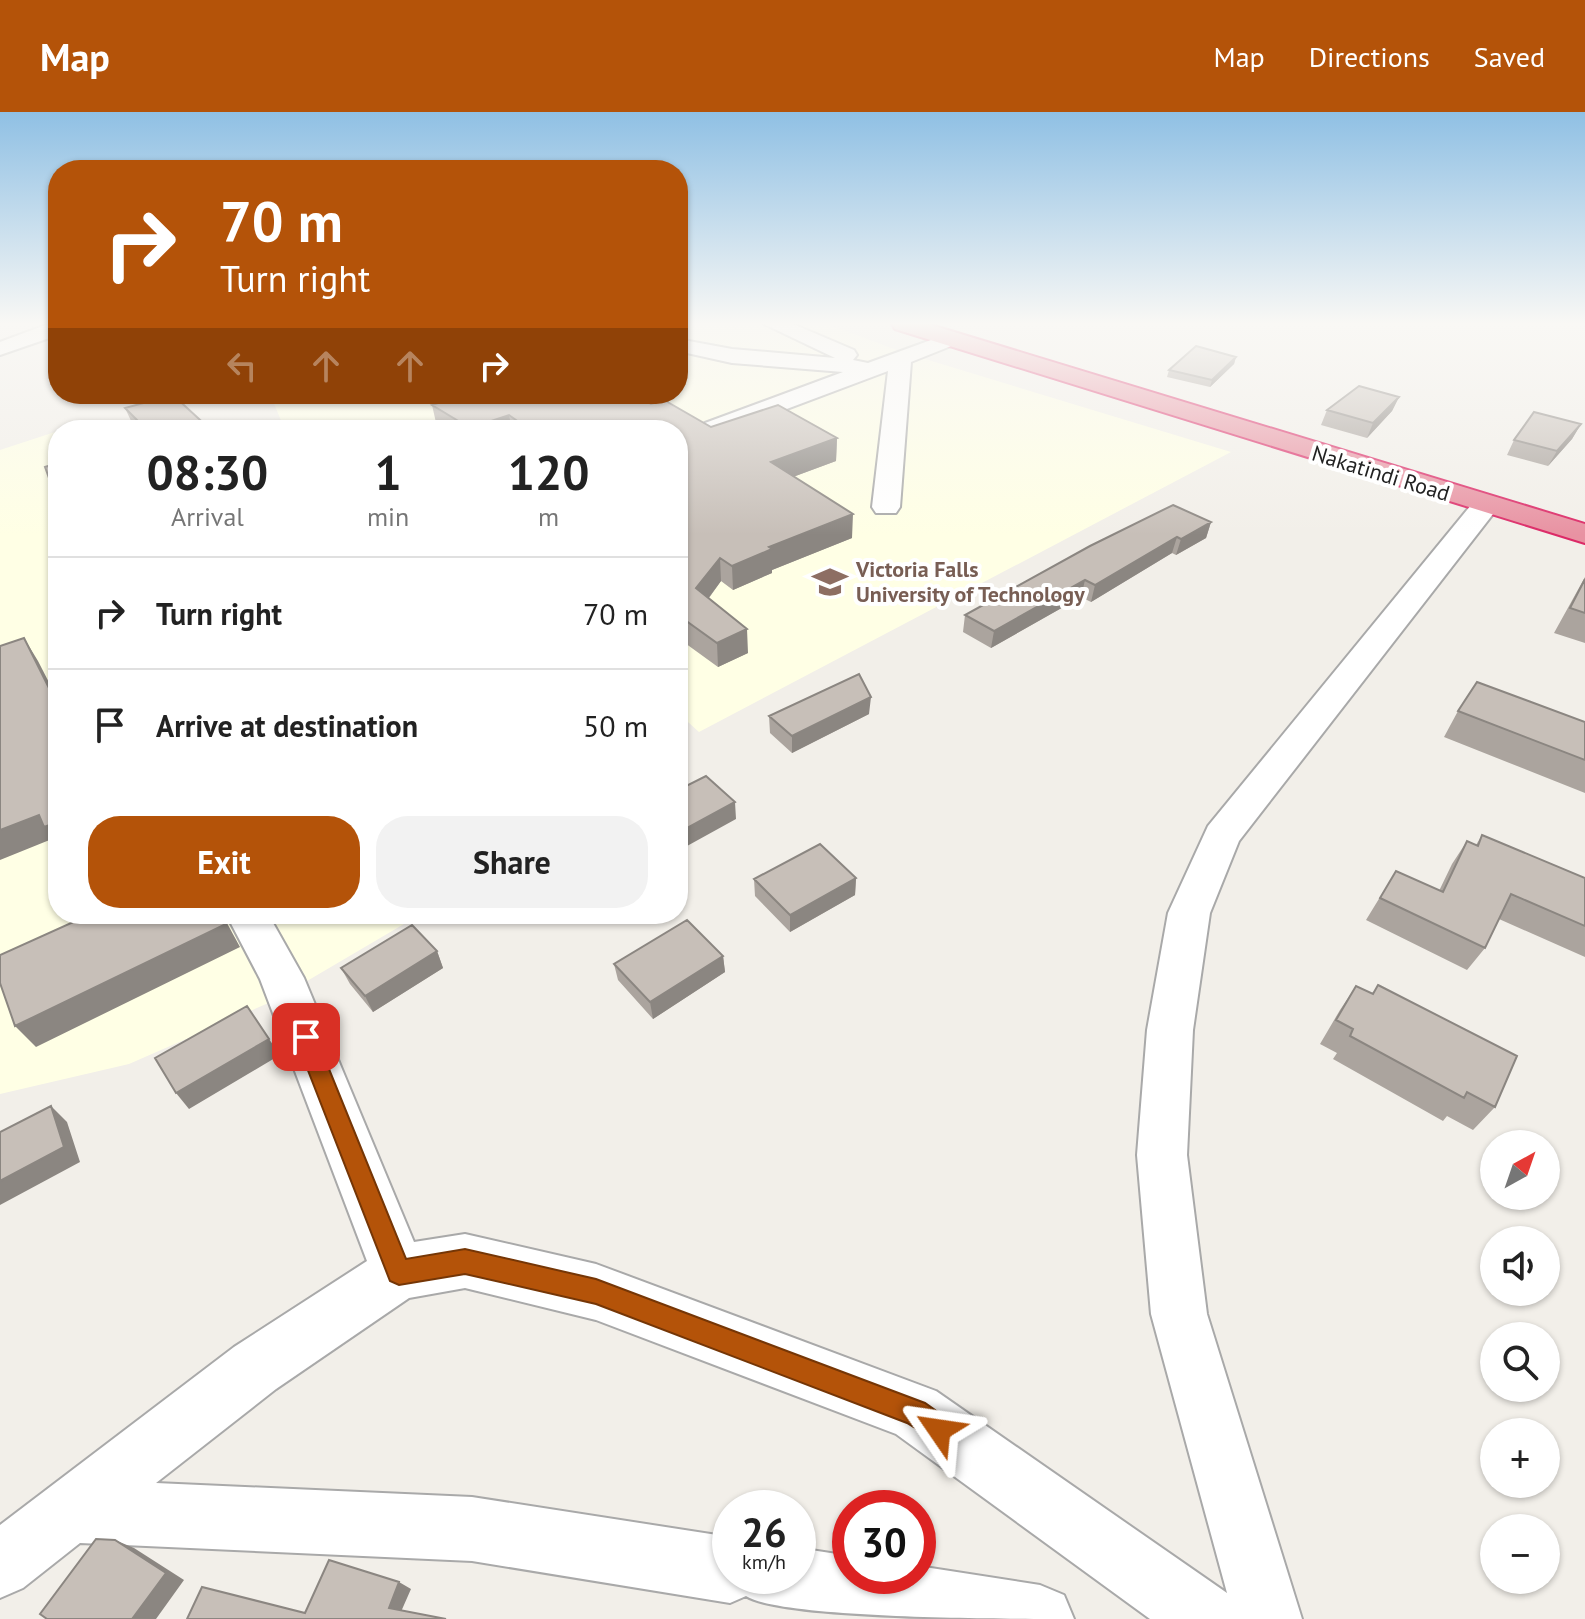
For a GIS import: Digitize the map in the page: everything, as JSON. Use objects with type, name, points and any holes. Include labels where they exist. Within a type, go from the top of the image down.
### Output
[{"type":"highway","name":"Nakatindi Road","points":[[1126,394],[1585,534]]},
{"type":"street","points":[[714,428],[805,394]]},
{"type":"street","points":[[886,507],[897,394]]},
{"type":"street","points":[[1268,1619],[1179,1314],[1162,1155],[1170,1030],[1189,913],[1222,836],[1486,505]]},
{"type":"street","points":[[252,924],[282,978],[399,1272]]},
{"type":"street","points":[[0,1565],[255,1368],[399,1272],[465,1261],[596,1292],[915,1412],[1206,1619]]},
{"type":"street","points":[[73,1511],[472,1529],[712,1567]]},
{"type":"street","points":[[816,1583],[1040,1619]]},
{"type":"shaded area","name":"Victoria Falls University of Technology","points":[[688,394],[1041,394],[1231,452],[699,732],[688,722],[688,420],[281,420],[274,404],[688,404]]},
{"type":"shaded area","points":[[48,434],[48,924],[404,924],[273,1001],[129,1064],[0,1094],[0,450]]},
{"type":"building","points":[[1348,394],[1399,397],[1373,423],[1327,410]]},
{"type":"building","points":[[140,404],[183,404],[200,420],[137,420],[125,408]]},
{"type":"building","points":[[671,404],[711,427],[778,405],[837,438],[771,462],[853,514],[769,547],[772,549],[732,566],[720,558],[696,588],[747,629],[717,643],[688,622],[688,420],[516,420],[509,415],[494,420],[457,420],[432,405]]},
{"type":"building","points":[[1534,412],[1581,424],[1557,451],[1514,440]]},
{"type":"building","points":[[1173,505],[1211,522],[1181,539],[1177,537],[1095,585],[1085,580],[994,631],[965,615],[1090,546]]},
{"type":"building","points":[[1585,579],[1585,613],[1570,608]]},
{"type":"building","points":[[24,638],[48,686],[48,826],[44,827],[39,815],[0,830],[0,646]]},
{"type":"building","points":[[859,674],[871,697],[792,736],[769,716]]},
{"type":"building","points":[[1477,682],[1585,722],[1585,760],[1458,711]]},
{"type":"building","points":[[706,776],[735,802],[688,828],[688,785]]},
{"type":"building","points":[[1482,835],[1585,878],[1585,926],[1511,894],[1485,948],[1380,898],[1396,871],[1443,892],[1467,841],[1478,846]]},
{"type":"building","points":[[820,844],[856,878],[790,915],[754,879]]},
{"type":"building","points":[[688,921],[723,956],[650,1002],[614,964],[680,924],[688,924]]},
{"type":"building","points":[[69,924],[226,924],[15,1026],[0,983],[0,955]]},
{"type":"building","points":[[412,925],[437,951],[365,996],[341,968]]},
{"type":"building","points":[[1378,985],[1517,1056],[1495,1107],[1467,1092],[1464,1098],[1350,1036],[1353,1029],[1336,1020],[1356,986],[1373,994]]},
{"type":"building","points":[[247,1006],[269,1039],[176,1093],[155,1058]]},
{"type":"building","points":[[51,1106],[64,1147],[0,1181],[0,1132]]},
{"type":"building","points":[[96,1539],[115,1540],[166,1573],[132,1619],[47,1619],[40,1614]]},
{"type":"building","points":[[329,1560],[399,1582],[389,1608],[446,1619],[187,1619],[202,1587],[305,1613]]},
{"type":"place","name":"Victoria Falls University of Technology","points":[[830,582]]},
{"type":"route","points":[[306,1037],[399,1272],[465,1261],[596,1292],[915,1412],[939,1430]]}]
